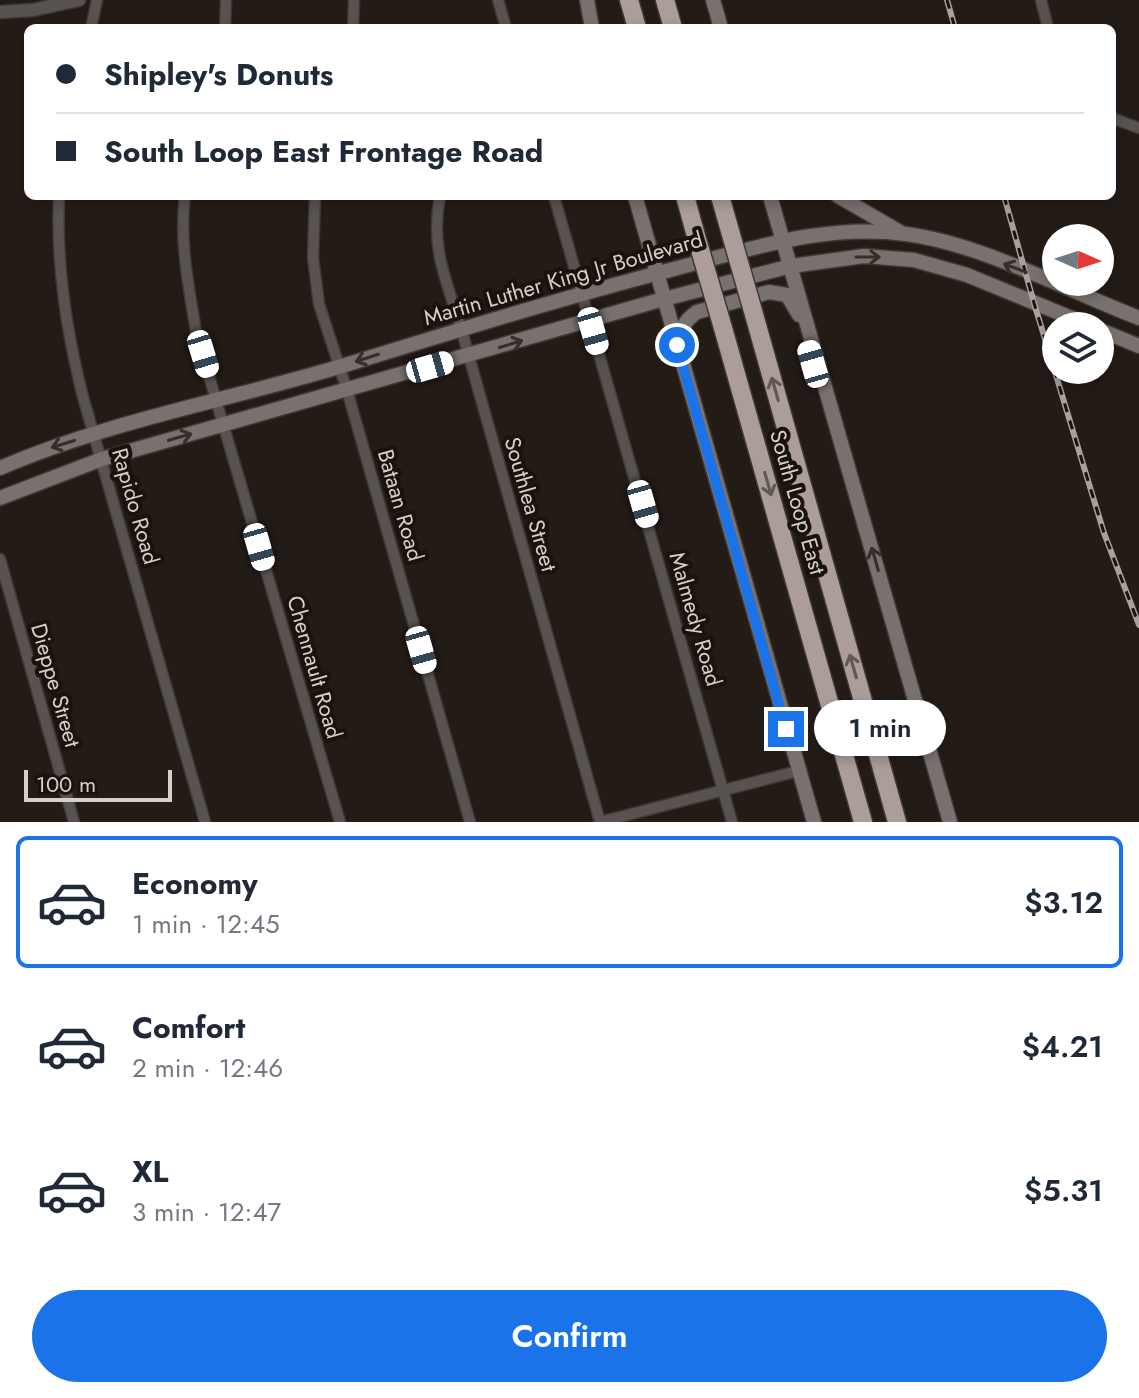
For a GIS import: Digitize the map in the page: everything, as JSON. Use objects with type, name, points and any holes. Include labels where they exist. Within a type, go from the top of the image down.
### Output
[{"type":"highway","points":[[629,0],[636,24]]},
{"type":"highway","points":[[665,0],[672,24]]},
{"type":"highway","name":"South Loop East","points":[[686,200],[863,822]]},
{"type":"highway","name":"South Loop East","points":[[721,200],[886,785],[900,822]]},
{"type":"highway","points":[[840,740],[849,822]]},
{"type":"main road","points":[[587,0],[591,24]]},
{"type":"main road","points":[[713,0],[720,24]]},
{"type":"main road","points":[[636,200],[814,822]]},
{"type":"main road","points":[[771,200],[950,822]]},
{"type":"main road","points":[[845,200],[904,234]]},
{"type":"main road","name":"Martin Luther King Jr Boulevard","points":[[0,468],[37,452],[95,434],[340,366],[461,328],[783,241],[842,232],[904,234],[975,252],[1042,279]]},
{"type":"main road","points":[[967,275],[975,252]]},
{"type":"main road","points":[[0,498],[102,459],[664,299],[791,266],[864,256],[914,260],[967,275],[1057,312]]},
{"type":"main road","points":[[677,345],[681,328],[697,312],[769,292],[787,295],[797,310],[821,391],[832,410]]},
{"type":"main road","points":[[1045,307],[1049,296]]},
{"type":"main road","name":"Martin Luther King Jr Boulevard","points":[[1084,296],[1139,318]]},
{"type":"main road","points":[[1114,336],[1139,346]]},
{"type":"street","points":[[0,12],[33,10],[79,0]]},
{"type":"street","points":[[92,24],[97,0]]},
{"type":"street","points":[[225,24],[226,0]]},
{"type":"street","points":[[353,24],[354,0]]},
{"type":"street","points":[[498,0],[505,24]]},
{"type":"street","points":[[1041,0],[1047,24]]},
{"type":"street","points":[[1116,119],[1139,128]]},
{"type":"street","name":"Rapido Road","points":[[59,200],[59,260],[67,335],[205,822]]},
{"type":"street","name":"Chennault Road","points":[[185,200],[184,257],[196,332],[340,822]]},
{"type":"street","name":"Bataan Road","points":[[315,200],[313,257],[319,304],[347,390],[470,822]]},
{"type":"street","name":"Southlea Street","points":[[440,200],[435,237],[439,260],[461,328],[600,822]]},
{"type":"street","name":"Malmedy Road","points":[[555,200],[732,822]]},
{"type":"street","name":"Dieppe Street","points":[[0,559],[74,822]]},
{"type":"street","points":[[600,822],[798,771]]},
{"type":"railway","points":[[947,0],[954,24]]},
{"type":"railway","points":[[1005,200],[1104,533],[1139,625]]},
{"type":"route","points":[[677,345],[786,729]]}]
